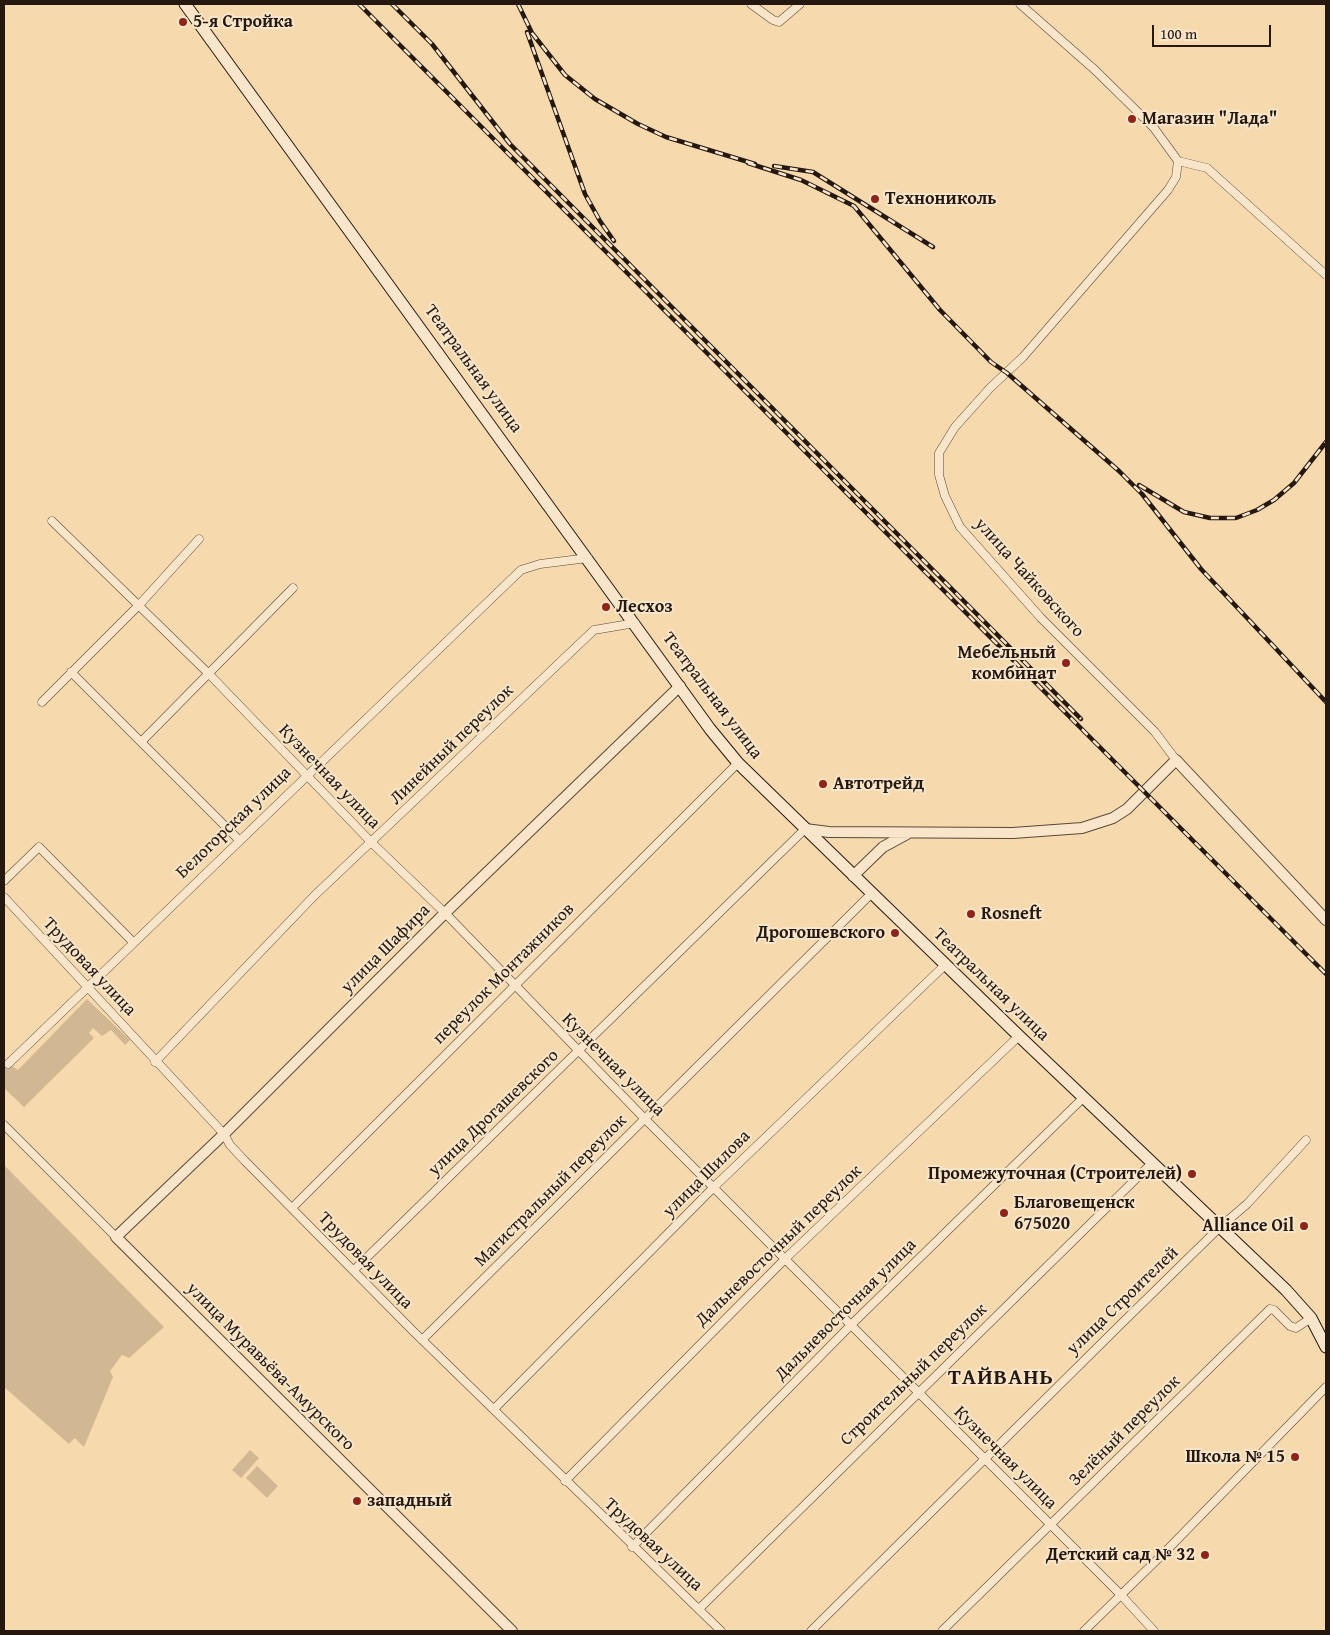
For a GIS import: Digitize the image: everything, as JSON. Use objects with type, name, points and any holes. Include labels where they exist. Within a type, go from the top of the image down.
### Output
[{"type":"main road","name":"Театральная улица","points":[[186,4],[680,686],[738,763],[1019,1036],[1286,1290],[1311,1318],[1326,1347]]},
{"type":"street","points":[[751,4],[772,20],[779,22],[800,4]]},
{"type":"street","points":[[1020,4],[1096,70],[1154,128],[1178,161],[1207,168],[1326,275]]},
{"type":"street","name":"улица Чайковского","points":[[1178,161],[1176,177],[1168,190],[1023,357],[990,388],[955,427],[939,453],[939,475],[945,496],[960,527],[1041,618],[1155,732],[1176,760],[1326,920]]},
{"type":"street","name":"Кузнечная улица","points":[[52,521],[140,604],[372,843],[445,913],[513,986],[1121,1594],[1154,1631]]},
{"type":"street","points":[[42,702],[140,604],[199,539]]},
{"type":"street","name":"Белогорская улица","points":[[8,1064],[521,570],[540,564],[588,558]]},
{"type":"street","points":[[141,742],[293,588]]},
{"type":"street","name":"Линейный переулок","points":[[156,1062],[314,896],[372,843],[594,630],[635,623]]},
{"type":"street","points":[[71,672],[239,840]]},
{"type":"street","name":"улица Шафира","points":[[116,1237],[224,1134],[445,913],[680,686]]},
{"type":"street","points":[[805,829],[829,832],[1013,833],[1082,828],[1102,823],[1127,808],[1176,760]]},
{"type":"street","name":"переулок Монтажников","points":[[292,1208],[738,763]]},
{"type":"street","name":"улица Дрогашевского","points":[[354,1270],[805,829]]},
{"type":"street","points":[[853,876],[883,847],[895,839],[912,832]]},
{"type":"street","points":[[4,881],[39,847],[133,942]]},
{"type":"street","name":"Магистральный переулок","points":[[422,1340],[872,894]]},
{"type":"street","name":"Трудовая улица","points":[[4,897],[224,1134],[245,1161],[422,1340],[632,1547],[721,1631]]},
{"type":"street","name":"улица Шилова","points":[[494,1410],[714,1186],[946,965]]},
{"type":"street","name":"Дальневосточный переулок","points":[[565,1481],[786,1258],[1019,1036]]},
{"type":"street","name":"Дальневосточная улица","points":[[632,1547],[852,1324],[1084,1098]]},
{"type":"street","name":"улица Муравьёва-Амурского","points":[[4,1125],[512,1631]]},
{"type":"street","name":"улица Строителей","points":[[811,1631],[984,1458],[1247,1204],[1306,1140]]},
{"type":"street","name":"Строительный переулок","points":[[699,1609],[918,1391],[1152,1163]]},
{"type":"street","name":"Зелёный переулок","points":[[942,1631],[1270,1309],[1274,1310],[1290,1326],[1296,1328],[1311,1318]]},
{"type":"street","points":[[1084,1631],[1326,1387]]},
{"type":"shaded area","points":[[87,999],[130,1040],[125,1045],[111,1030],[102,1036],[93,1028],[89,1033],[94,1038],[24,1107],[4,1088],[4,1061],[18,1070]]},
{"type":"shaded area","points":[[4,1165],[164,1327],[129,1358],[122,1355],[110,1371],[113,1377],[84,1447],[75,1438],[69,1444],[4,1387]]},
{"type":"shaded area","points":[[250,1450],[259,1458],[241,1478],[232,1470]]},
{"type":"shaded area","points":[[257,1466],[278,1486],[267,1498],[246,1478]]},
{"type":"railway","points":[[359,4],[1326,974]]},
{"type":"railway","points":[[392,4],[432,44],[510,144],[1081,719]]},
{"type":"railway","points":[[518,4],[532,33],[565,75],[595,99],[638,124],[666,137],[755,164]]},
{"type":"railway","points":[[527,32],[585,194],[614,241]]},
{"type":"railway","points":[[748,163],[801,180],[854,206],[940,310],[991,362],[1007,373],[1119,471],[1142,494],[1201,569],[1326,702]]},
{"type":"railway","points":[[774,166],[813,172],[933,247]]},
{"type":"railway","points":[[1139,485],[1184,512],[1210,518],[1236,518],[1257,510],[1274,500],[1294,483],[1326,442]]},
{"type":"place","name":"5-я Стройка","points":[[183,22]]},
{"type":"place","name":"Магазин \"Лада\"","points":[[1132,119]]},
{"type":"place","name":"Технониколь","points":[[875,199]]},
{"type":"place","name":"Лесхоз","points":[[606,607]]},
{"type":"place","name":"Мебельный комбинат","points":[[1066,663]]},
{"type":"place","name":"Автотрейд","points":[[823,784]]},
{"type":"place","name":"Rosneft","points":[[971,914]]},
{"type":"place","name":"Дрогошевского","points":[[895,933]]},
{"type":"place","name":"Промежуточная (Строителей)","points":[[1192,1174]]},
{"type":"place","name":"Благовещенск 675020","points":[[1004,1213]]},
{"type":"place","name":"Alliance Oil","points":[[1304,1226]]},
{"type":"place","name":"Школа № 15","points":[[1295,1457]]},
{"type":"place","name":"западный","points":[[357,1501]]},
{"type":"place","name":"Детский сад № 32","points":[[1205,1555]]},
{"type":"district","name":"ТАЙВАНЬ","points":[[1001,1378]]}]
